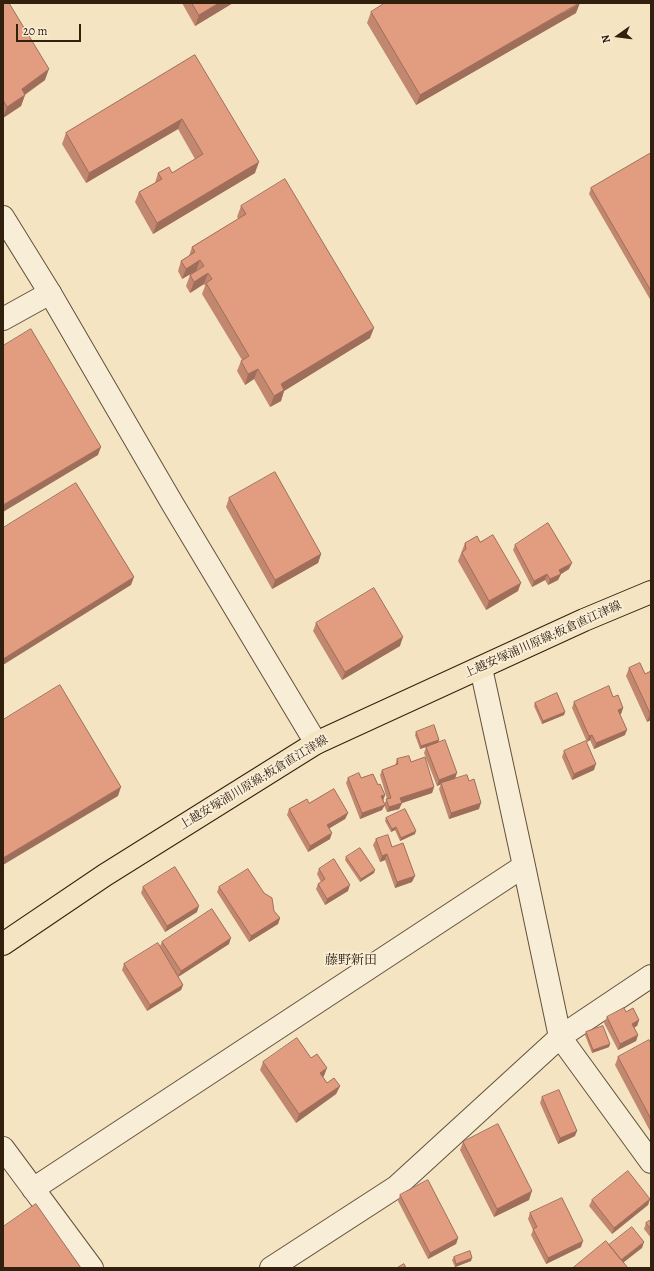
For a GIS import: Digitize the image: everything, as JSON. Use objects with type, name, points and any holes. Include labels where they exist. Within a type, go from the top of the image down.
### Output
[{"type":"main road","name":"上越安塚浦川原線;板倉直江津線","points":[[3,944],[105,875],[316,743],[584,620],[651,592]]},
{"type":"street","points":[[3,217],[50,293],[172,503],[316,743]]},
{"type":"street","points":[[3,319],[50,293]]},
{"type":"street","points":[[481,668],[560,1037],[651,1162]]},
{"type":"street","points":[[33,1189],[524,866]]},
{"type":"street","points":[[271,1268],[396,1186],[560,1037],[651,976]]},
{"type":"street","points":[[3,1148],[92,1268]]},
{"type":"building","points":[[3,3],[9,3],[49,69],[22,89],[25,95],[7,107],[3,100]]},
{"type":"building","points":[[192,3],[219,3],[199,15]]},
{"type":"building","points":[[385,3],[579,3],[420,95],[371,12]]},
{"type":"building","points":[[195,55],[259,162],[157,223],[139,192],[162,179],[158,173],[169,167],[172,173],[203,154],[182,119],[89,173],[66,133]]},
{"type":"building","points":[[651,153],[651,291],[591,188]]},
{"type":"building","points":[[285,179],[374,328],[281,384],[284,390],[274,396],[258,369],[248,374],[241,361],[249,356],[206,283],[212,279],[208,273],[194,282],[190,275],[204,266],[200,260],[186,269],[181,261],[195,252],[192,247],[246,214],[241,206]]},
{"type":"building","points":[[31,329],[101,447],[3,505],[3,346]]},
{"type":"building","points":[[275,472],[321,554],[275,580],[229,498]]},
{"type":"building","points":[[76,483],[134,577],[3,659],[3,528]]},
{"type":"building","points":[[548,523],[572,563],[559,570],[561,574],[550,579],[547,574],[534,581],[515,545]]},
{"type":"building","points":[[493,535],[521,583],[489,601],[462,553],[466,549],[465,543],[477,536],[480,542]]},
{"type":"building","points":[[374,588],[403,637],[345,672],[316,623]]},
{"type":"building","points":[[640,663],[645,674],[651,671],[651,713],[629,668]]},
{"type":"building","points":[[60,685],[121,787],[3,858],[3,720]]},
{"type":"building","points":[[609,686],[613,697],[618,695],[623,708],[618,710],[627,730],[596,743],[592,735],[589,736],[574,702]]},
{"type":"building","points":[[557,693],[565,712],[543,721],[535,703]]},
{"type":"building","points":[[434,725],[439,740],[421,746],[416,732]]},
{"type":"building","points":[[445,740],[457,773],[439,780],[426,747]]},
{"type":"building","points":[[586,741],[596,764],[574,774],[564,751]]},
{"type":"building","points":[[409,756],[411,762],[425,757],[434,787],[400,798],[402,803],[389,807],[386,799],[391,798],[382,770],[398,764],[397,759]]},
{"type":"building","points":[[359,773],[361,778],[373,774],[385,795],[381,796],[385,805],[362,813],[348,778]]},
{"type":"building","points":[[467,775],[469,781],[474,779],[481,803],[451,813],[441,783]]},
{"type":"building","points":[[334,789],[348,813],[327,825],[332,833],[310,846],[289,809],[307,799],[309,803]]},
{"type":"building","points":[[405,809],[416,831],[401,838],[396,827],[392,829],[386,818]]},
{"type":"building","points":[[388,835],[392,847],[403,843],[415,876],[397,882],[387,854],[382,856],[376,839]]},
{"type":"building","points":[[360,848],[375,870],[361,879],[346,857]]},
{"type":"building","points":[[334,859],[350,885],[327,899],[318,884],[325,879],[319,869]]},
{"type":"building","points":[[175,867],[199,906],[167,926],[143,887]]},
{"type":"building","points":[[248,869],[264,893],[272,898],[274,911],[280,918],[251,936],[219,887]]},
{"type":"building","points":[[212,909],[231,938],[181,971],[162,942]]},
{"type":"building","points":[[158,943],[183,985],[150,1005],[124,964]]},
{"type":"building","points":[[624,1008],[626,1012],[633,1008],[639,1020],[632,1024],[638,1035],[620,1044],[607,1017]]},
{"type":"building","points":[[603,1026],[610,1044],[593,1050],[586,1032]]},
{"type":"building","points":[[297,1038],[311,1058],[317,1054],[327,1068],[320,1073],[327,1083],[334,1078],[340,1086],[299,1114],[263,1062]]},
{"type":"building","points":[[649,1040],[651,1043],[651,1119],[618,1057]]},
{"type":"building","points":[[559,1090],[577,1131],[560,1138],[542,1097]]},
{"type":"building","points":[[498,1124],[532,1191],[497,1209],[463,1142]]},
{"type":"building","points":[[628,1171],[650,1199],[614,1228],[592,1200]]},
{"type":"building","points":[[428,1180],[458,1238],[430,1253],[400,1195]]},
{"type":"building","points":[[562,1198],[583,1241],[548,1258],[533,1229],[537,1227],[530,1213]]},
{"type":"building","points":[[36,1204],[81,1268],[3,1268],[3,1227]]},
{"type":"building","points":[[651,1220],[651,1229],[646,1223]]},
{"type":"building","points":[[632,1227],[644,1242],[621,1260],[609,1245]]},
{"type":"building","points":[[606,1241],[628,1268],[573,1268]]},
{"type":"building","points":[[470,1251],[472,1258],[456,1264],[454,1257]]},
{"type":"building","points":[[404,1264],[406,1268],[397,1268]]},
{"type":"district","name":"藤野新田","points":[[351,961]]}]
